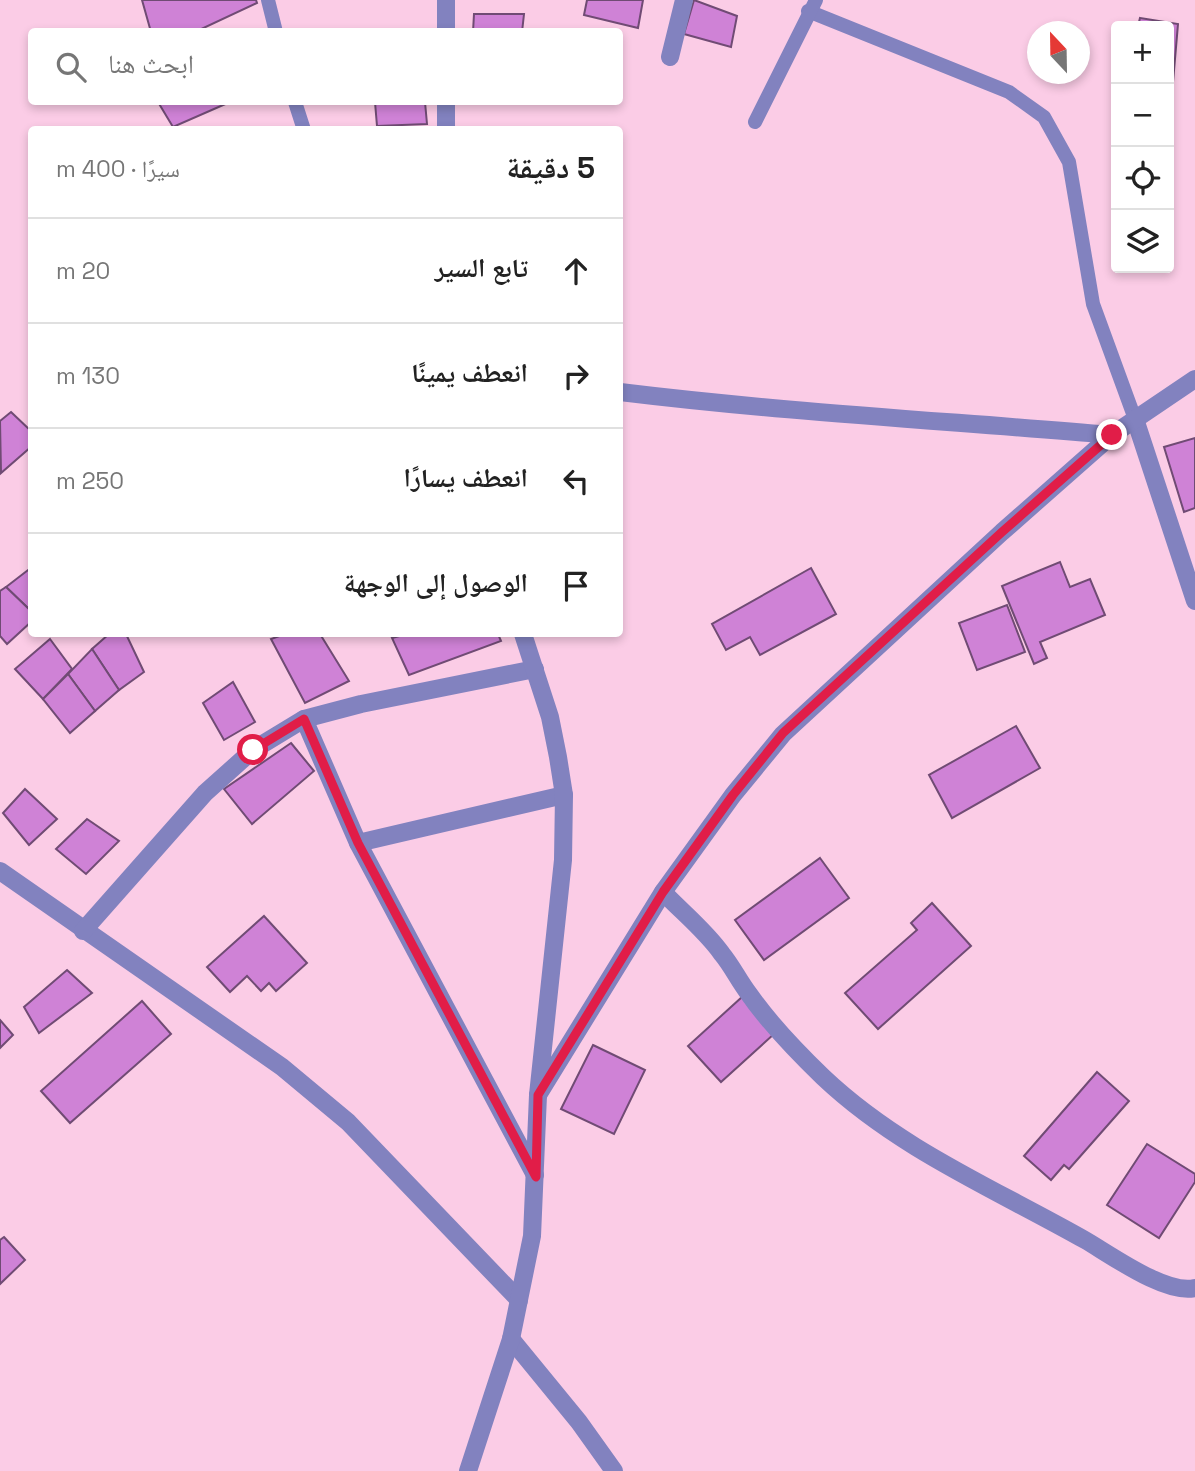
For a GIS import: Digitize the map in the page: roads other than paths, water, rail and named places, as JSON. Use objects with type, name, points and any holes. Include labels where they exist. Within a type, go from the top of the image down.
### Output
[{"type":"street","points":[[446,0],[446,28]]},
{"type":"street","points":[[670,57],[684,0]]},
{"type":"street","points":[[446,105],[446,126]]},
{"type":"street","points":[[538,1095],[663,892],[733,795],[783,733],[1112,435],[1195,380]]},
{"type":"street","points":[[623,392],[735,406],[1112,435]]},
{"type":"street","points":[[1135,419],[1190,568],[1195,601]]},
{"type":"street","points":[[468,1471],[511,1339],[532,1236],[538,1095],[563,860],[564,795],[550,717],[524,637]]},
{"type":"street","points":[[83,931],[205,793],[253,750],[304,719],[401,695],[535,669]]},
{"type":"street","points":[[304,719],[358,843],[536,1177]]},
{"type":"street","points":[[358,843],[564,795]]},
{"type":"street","points":[[0,872],[282,1068],[348,1122],[519,1300]]},
{"type":"street","points":[[663,892],[721,952],[749,995],[784,1038],[825,1079],[889,1131],[930,1158],[1045,1217],[1150,1277],[1170,1286],[1187,1290],[1195,1288]]},
{"type":"street","points":[[511,1339],[579,1422],[614,1471]]},
{"type":"lane","points":[[268,0],[275,28]]},
{"type":"lane","points":[[755,122],[812,6],[1009,92],[1044,117],[1069,162],[1093,304],[1135,419]]},
{"type":"lane","points":[[296,105],[303,126]]}]
